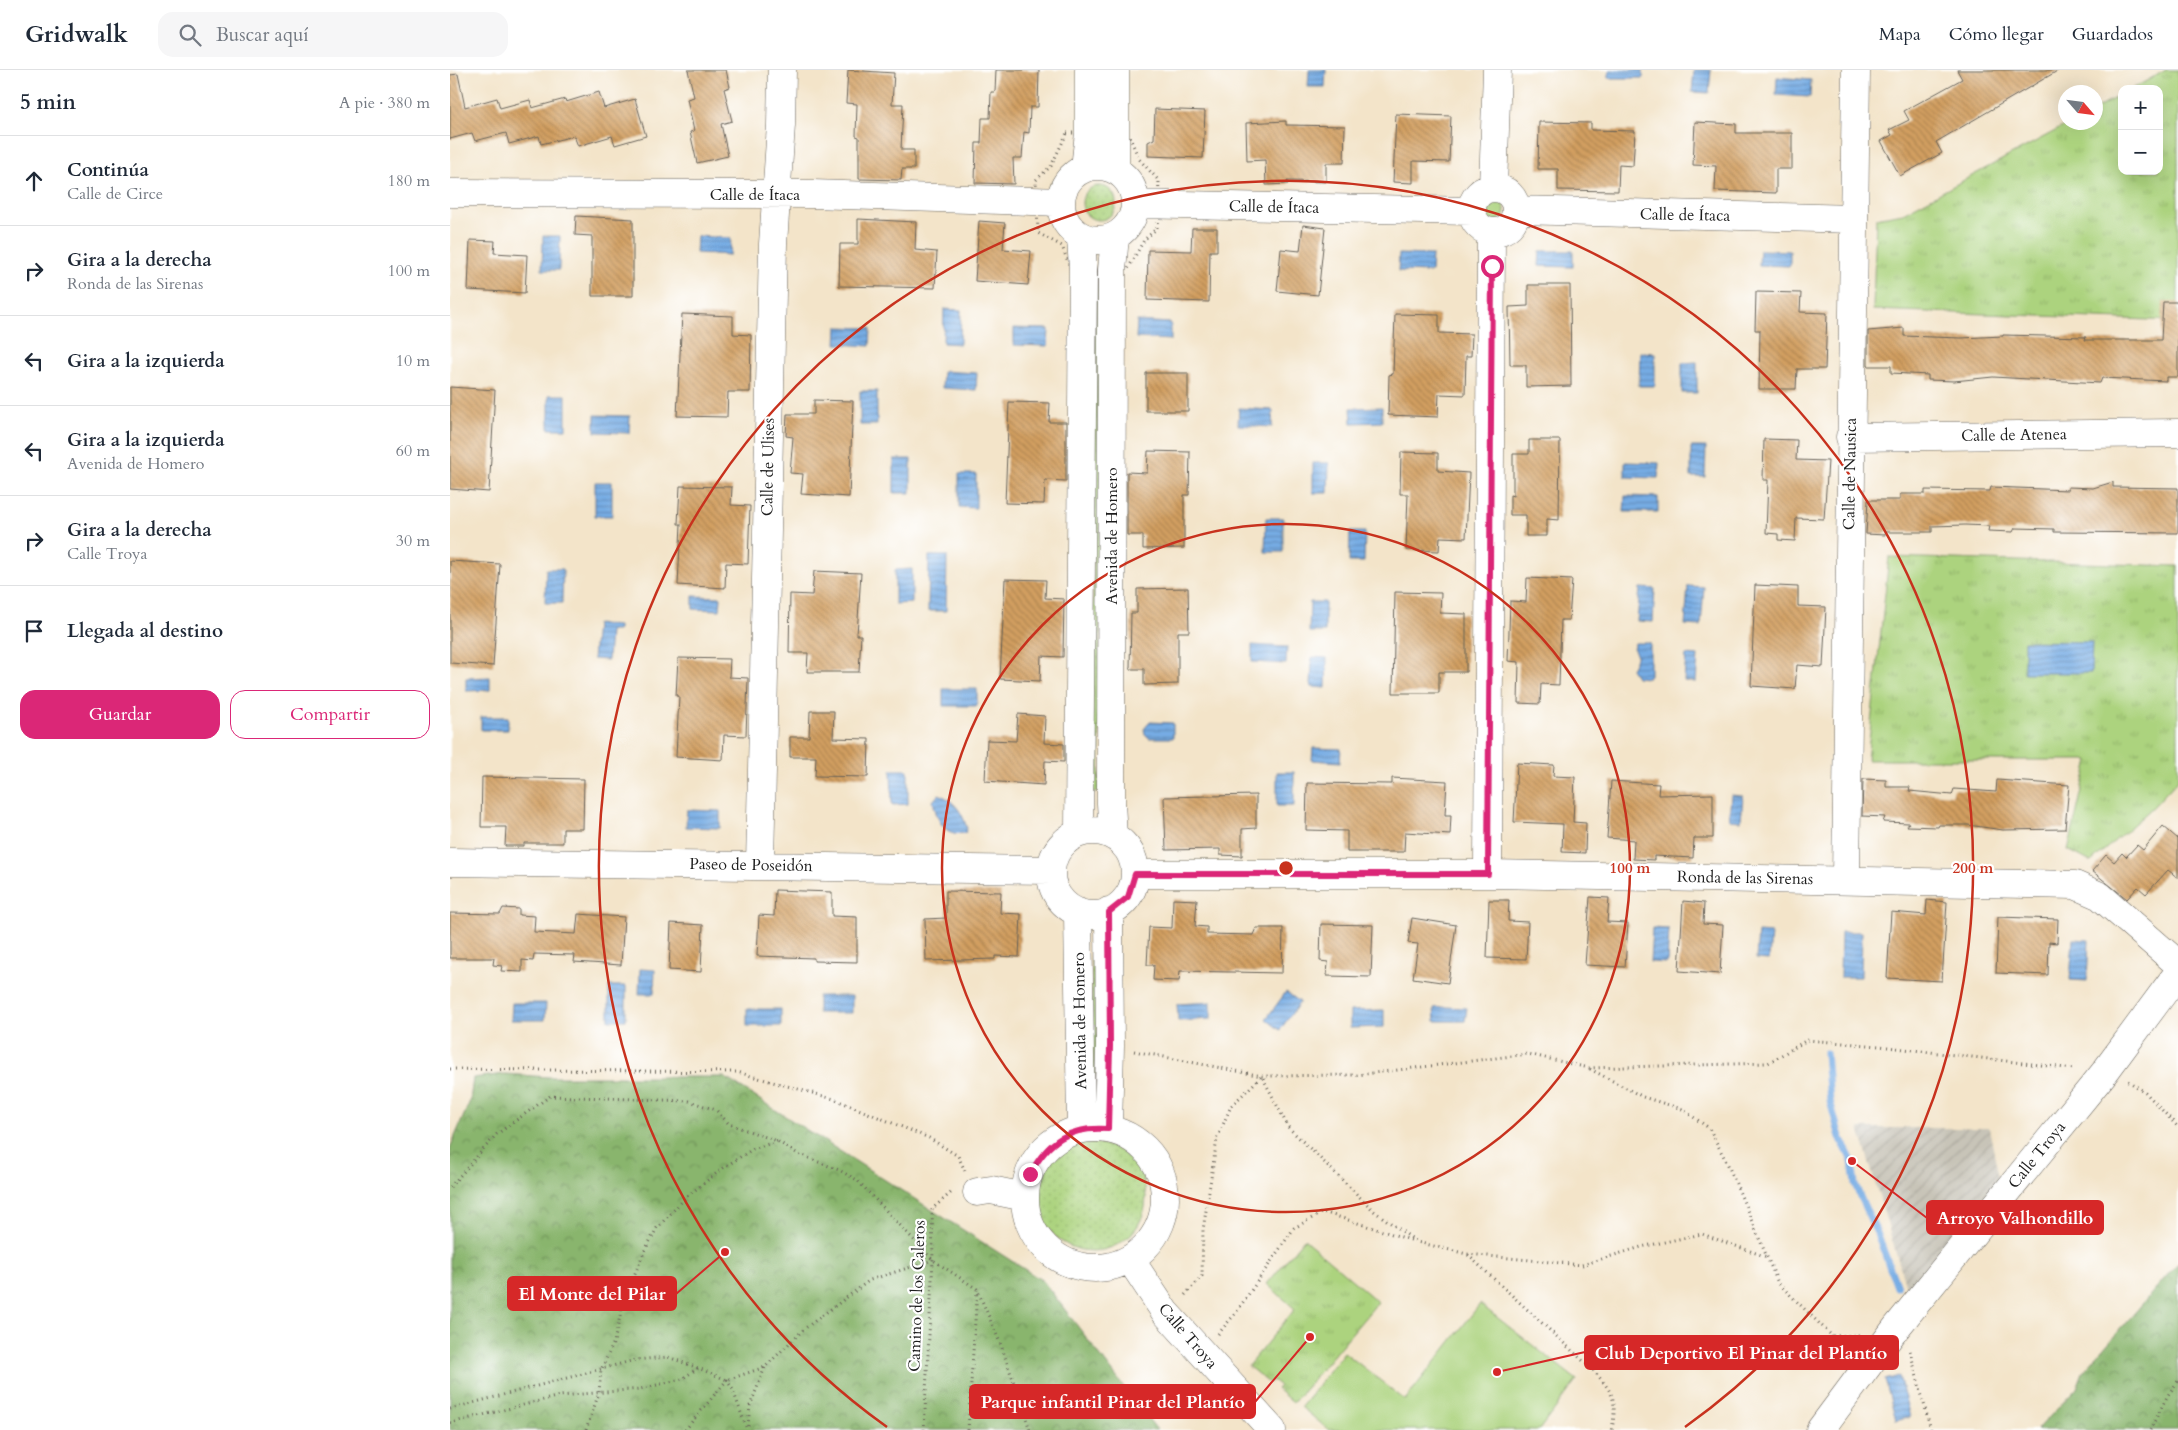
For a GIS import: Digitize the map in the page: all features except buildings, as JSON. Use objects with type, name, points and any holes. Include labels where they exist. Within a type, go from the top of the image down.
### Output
[{"type":"street","name":"Calle de Ulises","points":[[760,865],[772,254],[782,70]]},
{"type":"street","points":[[1089,70],[1102,133],[1115,169],[1146,204],[1115,236],[1092,239],[1081,236],[1049,202],[1062,192],[1075,173],[1095,165],[1115,169]]},
{"type":"street","points":[[1085,168],[1102,133],[1115,70]]},
{"type":"street","points":[[1493,188],[1497,70]]},
{"type":"street","name":"Calle de Nausica","points":[[1846,879],[1854,218],[1862,74]]},
{"type":"street","points":[[1493,188],[1507,192],[1516,203],[1517,210],[1509,227],[1498,232],[1491,232],[1480,227],[1473,217],[1472,211],[1476,198],[1480,193],[1493,188]]},
{"type":"street","name":"Calle de Ítaca","points":[[450,194],[776,194],[1049,202]]},
{"type":"street","name":"Calle de Ítaca","points":[[1146,204],[1472,211]]},
{"type":"street","name":"Calle de Ítaca","points":[[1517,210],[1854,218]]},
{"type":"street","points":[[1488,874],[1491,232]]},
{"type":"street","name":"Avenida de Homero","points":[[1079,834],[1083,270],[1081,236]]},
{"type":"street","name":"Avenida de Homero","points":[[1114,836],[1111,803],[1112,270],[1115,236]]},
{"type":"street","name":"Calle de Atenea","points":[[1850,437],[2178,433]]},
{"type":"street","points":[[1090,831],[1114,836],[1130,852],[1135,874],[1128,897],[1109,912],[1099,915],[1078,912],[1066,905],[1058,896],[1053,883],[1052,870],[1054,858],[1060,848],[1079,834],[1090,831]]},
{"type":"street","name":"Paseo de Poseidón","points":[[450,862],[1052,870]]},
{"type":"street","name":"Ronda de las Sirenas","points":[[1135,874],[1488,874],[1846,879],[2075,885],[2100,896],[2178,964]]},
{"type":"street","name":"Avenida de Homero","points":[[1078,912],[1094,1129]]},
{"type":"street","name":"Avenida de Homero","points":[[1094,1129],[1110,1046],[1109,912]]},
{"type":"street","name":"Calle Troya","points":[[1820,1430],[1896,1328],[2104,1074],[2178,973]]},
{"type":"street","points":[[1094,1129],[1128,1136],[1145,1149],[1158,1166],[1164,1186],[1165,1208],[1159,1228],[1147,1246],[1130,1259],[1110,1267],[1096,1268],[1068,1264],[1050,1253],[1036,1237],[1028,1217],[1025,1196],[1030,1174],[1041,1153],[1059,1138],[1094,1129]]},
{"type":"street","points":[[966,1185],[1025,1196]]},
{"type":"street","name":"Calle Troya","points":[[1130,1259],[1165,1312],[1272,1430]]},
{"type":"path","points":[[1067,133],[1102,133],[1128,133],[1140,160],[1159,181],[1146,204],[1157,228],[1144,240],[1128,270],[1070,270],[1062,246],[1038,233],[1049,202],[1036,180],[1052,166],[1067,133]]},
{"type":"path","points":[[1131,1051],[1262,1076],[1358,1075],[1528,1054],[1589,1068],[1768,1063],[1807,1040],[1879,1046],[2080,1070]]},
{"type":"path","points":[[1589,1068],[1643,1097],[1682,1109],[1709,1128],[1728,1165],[1778,1283],[1832,1336],[1836,1372]]},
{"type":"path","points":[[450,1069],[737,1072],[834,1100],[929,1138],[958,1156],[966,1185]]},
{"type":"path","points":[[1262,1076],[1288,1127],[1374,1211],[1417,1242]]},
{"type":"path","points":[[1184,1296],[1202,1276],[1203,1230],[1217,1140],[1231,1106],[1262,1076]]},
{"type":"path","points":[[2122,1077],[2145,1092],[2178,1127]]},
{"type":"path","points":[[450,1186],[496,1134],[550,1096],[689,1101],[716,1110],[729,1124],[777,1141],[798,1154],[839,1170],[856,1180],[933,1260],[977,1289],[1001,1345],[1030,1430]]},
{"type":"path","points":[[586,1430],[599,1393],[601,1370],[614,1342],[624,1299],[645,1250],[657,1228],[686,1197],[726,1166],[753,1150],[777,1141]]},
{"type":"path","name":"Camino de los Caleros","points":[[924,1430],[933,1260],[932,1209],[966,1185]]},
{"type":"path","points":[[1211,1341],[1235,1314],[1294,1228],[1323,1212],[1417,1242],[1467,1254],[1582,1265],[1641,1247],[1702,1234],[1767,1257]]},
{"type":"path","points":[[1467,1254],[1593,1370],[1610,1390],[1616,1406],[1612,1430]]},
{"type":"path","points":[[747,1429],[750,1406],[765,1367],[804,1329],[870,1280],[933,1260]]},
{"type":"path","points":[[968,1430],[977,1289]]},
{"type":"path","points":[[1832,1336],[1865,1334]]},
{"type":"path","points":[[1908,1342],[1931,1430]]},
{"type":"path","points":[[450,1409],[507,1392],[635,1360],[668,1357],[726,1380],[733,1390],[747,1429]]},
{"type":"path","points":[[685,1430],[726,1380],[765,1367]]},
{"type":"path","points":[[450,1423],[560,1396],[640,1389],[682,1379],[698,1368]]},
{"type":"path","points":[[2150,1430],[2168,1394],[2178,1381]]},
{"type":"shaded area","points":[[1859,1128],[1989,1128],[2000,1183],[1908,1294]]},
{"type":"green space","points":[[2166,70],[2178,70],[2178,321],[1873,310],[1876,218],[1903,213],[2058,129],[2103,130],[2103,105],[2118,96],[2118,175],[2163,175],[2163,85],[2139,85]]},
{"type":"green space","points":[[1099,186],[1111,191],[1116,203],[1111,215],[1099,220],[1087,215],[1082,203],[1087,191]]},
{"type":"green space","points":[[1493,198],[1502,201],[1505,210],[1502,219],[1493,222],[1484,219],[1481,210],[1484,201]]},
{"type":"green space","points":[[1095,285],[1102,285],[1099,792],[1092,792]]},
{"type":"green space","points":[[1889,557],[2178,566],[2178,780],[2152,808],[2091,862],[2068,850],[2089,760],[1867,760]]},
{"type":"green space","points":[[1091,937],[1098,941],[1097,1112],[1093,1111]]},
{"type":"green space","points":[[505,1074],[549,1077],[724,1077],[1043,1281],[1157,1430],[450,1430],[450,1148],[470,1101],[473,1078]]},
{"type":"green space","points":[[1092,1143],[1113,1147],[1130,1159],[1142,1176],[1146,1197],[1142,1218],[1130,1235],[1113,1247],[1092,1251],[1071,1247],[1054,1235],[1042,1218],[1038,1197],[1042,1176],[1054,1159],[1071,1147]]},
{"type":"green space","points":[[1304,1239],[1378,1302],[1293,1403],[1277,1389],[1280,1386],[1273,1380],[1269,1383],[1248,1366],[1295,1309],[1267,1284]]},
{"type":"green space","points":[[2178,1263],[2178,1430],[2037,1430],[2077,1388],[2083,1372]]},
{"type":"green space","points":[[1480,1304],[1577,1380],[1539,1430],[1329,1430],[1301,1407],[1344,1352],[1405,1400]]},
{"type":"water","points":[[1309,70],[1326,70],[1325,87],[1308,87]]},
{"type":"water","points":[[1609,70],[1643,70],[1643,78],[1609,78]]},
{"type":"water","points":[[1694,70],[1711,70],[1709,93],[1692,92]]},
{"type":"water","points":[[1777,77],[1811,80],[1810,97],[1776,95]]},
{"type":"water","points":[[543,236],[560,236],[559,270],[542,270]]},
{"type":"water","points":[[697,236],[731,238],[730,255],[696,253]]},
{"type":"water","points":[[1760,250],[1790,251],[1790,266],[1759,265]]},
{"type":"water","points":[[1540,251],[1573,251],[1573,267],[1539,266]]},
{"type":"water","points":[[1399,254],[1432,255],[1431,272],[1398,271]]},
{"type":"water","points":[[944,309],[961,310],[960,344],[943,343]]},
{"type":"water","points":[[1137,321],[1171,323],[1171,340],[1136,338]]},
{"type":"water","points":[[837,327],[871,328],[870,346],[836,344]]},
{"type":"water","points":[[1014,328],[1049,329],[1048,346],[1014,345]]},
{"type":"water","points":[[1640,352],[1655,353],[1655,386],[1639,386]]},
{"type":"water","points":[[1697,362],[1697,393],[1682,393],[1682,363]]},
{"type":"water","points":[[943,371],[977,373],[976,390],[942,388]]},
{"type":"water","points":[[860,391],[877,391],[877,425],[860,425]]},
{"type":"water","points":[[549,395],[566,395],[566,429],[549,429]]},
{"type":"water","points":[[1382,407],[1382,422],[1352,423],[1351,408]]},
{"type":"water","points":[[1239,408],[1273,410],[1272,427],[1238,425]]},
{"type":"water","points":[[595,415],[630,416],[629,433],[595,432]]},
{"type":"water","points":[[1691,447],[1706,447],[1705,477],[1691,477]]},
{"type":"water","points":[[894,459],[911,459],[911,493],[894,493]]},
{"type":"water","points":[[1625,462],[1659,463],[1658,478],[1625,477]]},
{"type":"water","points":[[1313,463],[1329,463],[1328,493],[1313,493]]},
{"type":"water","points":[[959,474],[976,474],[976,508],[959,507]]},
{"type":"water","points":[[595,482],[612,482],[612,516],[595,516]]},
{"type":"water","points":[[1625,496],[1658,497],[1658,512],[1624,512]]},
{"type":"water","points":[[1266,518],[1283,518],[1283,552],[1265,552]]},
{"type":"water","points":[[1350,532],[1365,532],[1364,562],[1349,562]]},
{"type":"water","points":[[929,556],[947,556],[946,611],[928,611]]},
{"type":"water","points":[[546,569],[563,569],[562,603],[545,603]]},
{"type":"water","points":[[912,569],[912,603],[895,604],[895,570]]},
{"type":"water","points":[[1688,586],[1704,587],[1701,626],[1685,625]]},
{"type":"water","points":[[1640,588],[1655,589],[1653,622],[1637,621]]},
{"type":"water","points":[[693,596],[721,597],[720,610],[693,609]]},
{"type":"water","points":[[1310,602],[1325,602],[1325,632],[1309,632]]},
{"type":"water","points":[[596,624],[618,626],[618,631],[610,631],[608,660],[593,659]]},
{"type":"water","points":[[2024,641],[2092,642],[2091,673],[2024,673]]},
{"type":"water","points":[[1635,643],[1650,643],[1650,676],[1648,678],[1636,677],[1631,669],[1637,655],[1633,648]]},
{"type":"water","points":[[1252,645],[1287,647],[1286,664],[1252,662]]},
{"type":"water","points":[[1686,655],[1698,656],[1696,682],[1684,681]]},
{"type":"water","points":[[1312,657],[1327,658],[1326,688],[1311,687]]},
{"type":"water","points":[[490,677],[490,690],[466,691],[466,678]]},
{"type":"water","points":[[943,689],[977,689],[977,706],[943,706]]},
{"type":"water","points":[[481,717],[508,717],[508,730],[481,730]]},
{"type":"water","points":[[1150,722],[1173,723],[1173,738],[1149,738],[1145,734],[1144,729]]},
{"type":"water","points":[[1313,748],[1341,749],[1340,762],[1312,760]]},
{"type":"water","points":[[891,770],[908,770],[908,804],[892,805]]},
{"type":"water","points":[[1277,772],[1294,772],[1294,806],[1277,806]]},
{"type":"water","points":[[939,794],[950,800],[961,813],[967,829],[965,833],[957,834],[951,832],[942,825],[933,801]]},
{"type":"water","points":[[1731,795],[1743,796],[1741,821],[1729,820]]},
{"type":"water","points":[[687,810],[720,811],[720,828],[686,827]]},
{"type":"water","points":[[1652,928],[1669,929],[1667,963],[1650,962]]},
{"type":"water","points":[[1758,932],[1771,933],[1769,960],[1756,959]]},
{"type":"water","points":[[1841,932],[1862,932],[1861,977],[1840,977]]},
{"type":"water","points":[[2073,939],[2089,940],[2087,981],[2070,980]]},
{"type":"water","points":[[640,969],[655,970],[654,994],[639,994]]},
{"type":"water","points":[[609,986],[626,986],[626,1020],[609,1020]]},
{"type":"water","points":[[1286,992],[1300,1002],[1280,1030],[1266,1019]]},
{"type":"water","points":[[818,996],[852,996],[852,1013],[818,1013]]},
{"type":"water","points":[[1211,1002],[1211,1019],[1178,1021],[1177,1004]]},
{"type":"water","points":[[512,1003],[546,1003],[545,1020],[511,1020]]},
{"type":"water","points":[[1434,1008],[1467,1008],[1465,1021],[1435,1021]]},
{"type":"water","points":[[747,1009],[781,1009],[781,1026],[747,1026]]},
{"type":"water","points":[[1384,1010],[1384,1027],[1350,1028],[1350,1011]]},
{"type":"water","points":[[1899,1376],[1910,1417],[1896,1421],[1885,1380]]},
{"type":"waterway","points":[[1826,1053],[1830,1101],[1840,1137],[1852,1161],[1855,1184],[1877,1233],[1897,1287]]},
{"type":"place","name":"Arroyo Valhondillo","points":[[1852,1161]]},
{"type":"place","name":"El Monte del Pilar","points":[[725,1252]]},
{"type":"place","name":"Parque infantil Pinar del Plantío","points":[[1310,1337]]},
{"type":"place","name":"Club Deportivo El Pinar del Plantío","points":[[1497,1372]]},
{"type":"route","points":[[1030,1174],[1041,1153],[1059,1138],[1081,1130],[1094,1128],[1108,1129],[1110,1046],[1109,912],[1128,897],[1133,886],[1135,874],[1488,874],[1492,266]]}]
